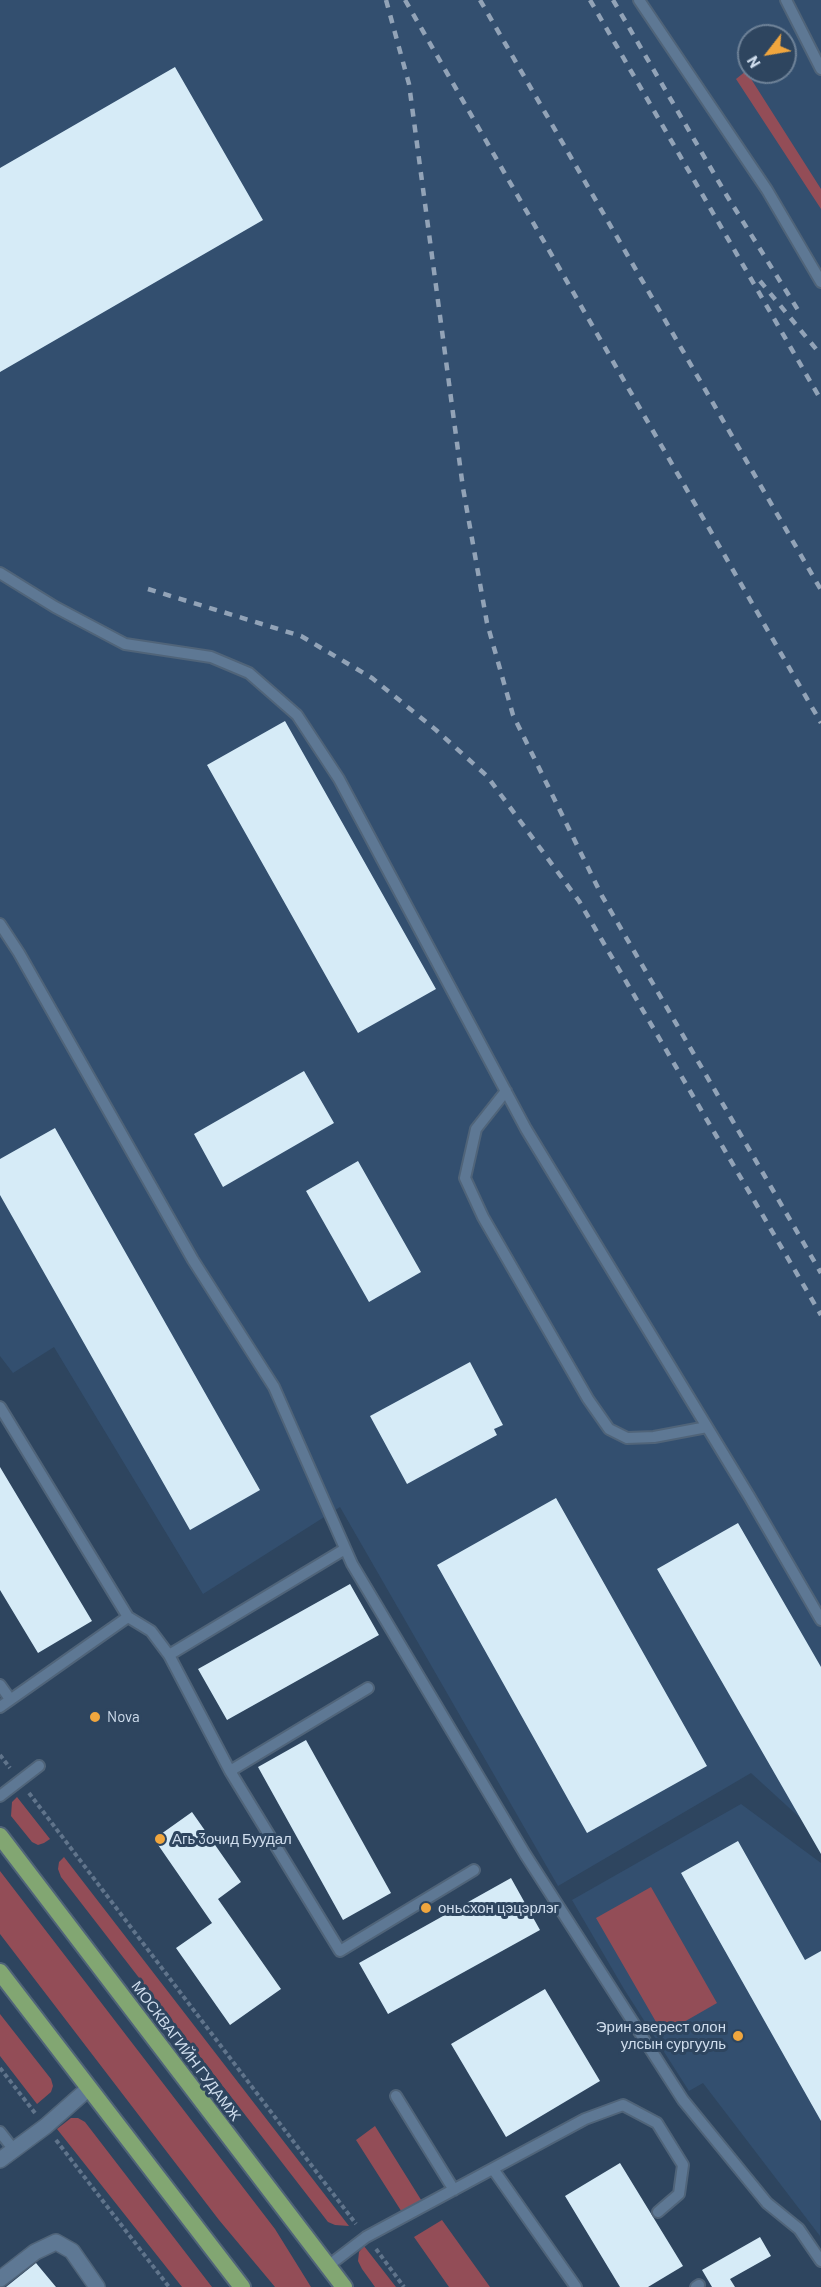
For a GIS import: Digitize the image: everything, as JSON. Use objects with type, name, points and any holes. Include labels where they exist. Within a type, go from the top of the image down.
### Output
[{"type":"highway","name":"МОСКВАГИЙН ГУДАМЖ","points":[[0,1836],[344,2287]]},
{"type":"highway","points":[[0,1972],[242,2287]]},
{"type":"street","points":[[0,2160],[46,2127],[89,2088]]},
{"type":"street","points":[[0,2279],[35,2252],[56,2242],[72,2252],[97,2287]]},
{"type":"lane","points":[[639,0],[766,190],[821,282]]},
{"type":"lane","points":[[786,0],[821,69]]},
{"type":"lane","points":[[0,573],[55,607],[124,644],[211,657],[249,673],[297,715],[339,779],[526,1129],[821,1620]]},
{"type":"lane","points":[[0,924],[193,1260],[274,1388],[345,1549],[525,1854],[683,2100],[767,2203],[799,2229],[821,2261]]},
{"type":"lane","points":[[506,1092],[476,1130],[465,1178],[483,1217],[588,1399],[609,1430],[627,1437],[654,1437],[707,1427]]},
{"type":"lane","points":[[0,1407],[128,1617],[151,1631],[169,1655],[230,1771],[340,1951],[474,1870]]},
{"type":"lane","points":[[169,1655],[345,1549]]},
{"type":"lane","points":[[0,1707],[128,1617]]},
{"type":"lane","points":[[0,1685],[10,1699]]},
{"type":"lane","points":[[230,1771],[368,1688]]},
{"type":"lane","points":[[0,1796],[39,1766]]},
{"type":"lane","points":[[396,2096],[454,2190]]},
{"type":"lane","points":[[328,2266],[366,2237],[585,2119],[623,2105],[657,2123],[683,2165],[679,2194],[658,2212]]},
{"type":"lane","points":[[0,2132],[14,2150]]},
{"type":"lane","points":[[492,2169],[576,2287]]},
{"type":"path","points":[[0,1755],[404,2287]]},
{"type":"path","points":[[0,2068],[170,2287]]},
{"type":"shaded area","points":[[0,0],[821,0],[821,1837],[751,1773],[558,1886],[340,1507],[203,1594],[54,1347],[13,1373],[0,1356]]},
{"type":"shaded area","points":[[739,84],[754,84],[821,189],[821,209]]},
{"type":"shaded area","points":[[17,1797],[50,1839],[38,1845],[32,1842],[11,1816],[12,1802]]},
{"type":"shaded area","name":"Эрин эверест олон улсын сургууль","points":[[741,1804],[821,1863],[820,2236],[703,2083],[689,2091],[624,1989],[572,1900]]},
{"type":"shaded area","points":[[64,1857],[349,2226],[328,2222],[61,1877],[58,1869],[59,1862]]},
{"type":"shaded area","points":[[0,1871],[275,2229],[311,2287],[275,2287],[219,2220],[0,1934]]},
{"type":"shaded area","points":[[651,1887],[717,2003],[663,2034],[596,1918]]},
{"type":"shaded area","points":[[0,2014],[51,2079],[53,2086],[51,2092],[37,2104],[0,2056]]},
{"type":"shaded area","points":[[71,2118],[78,2118],[85,2122],[212,2287],[182,2287],[57,2129]]},
{"type":"shaded area","points":[[375,2126],[423,2203],[405,2217],[356,2140]]},
{"type":"shaded area","points":[[442,2220],[490,2287],[449,2287],[414,2237]]},
{"type":"shaded area","points":[[364,2246],[396,2287],[375,2287],[358,2261],[359,2252]]},
{"type":"building","points":[[175,67],[263,220],[0,372],[0,168]]},
{"type":"building","points":[[285,721],[436,989],[358,1033],[207,765]]},
{"type":"building","points":[[304,1071],[334,1123],[223,1187],[194,1134]]},
{"type":"building","points":[[55,1128],[260,1490],[190,1530],[0,1195],[0,1159]]},
{"type":"building","points":[[358,1161],[421,1272],[369,1302],[306,1191]]},
{"type":"building","points":[[470,1362],[503,1425],[494,1429],[497,1435],[407,1484],[370,1416]]},
{"type":"building","points":[[0,1467],[92,1621],[38,1653],[0,1590]]},
{"type":"building","points":[[556,1498],[707,1766],[587,1833],[437,1565]]},
{"type":"building","points":[[738,1523],[821,1667],[821,1854],[657,1569]]},
{"type":"building","points":[[350,1584],[379,1635],[227,1720],[198,1669]]},
{"type":"building","points":[[306,1740],[391,1893],[343,1920],[258,1767]]},
{"type":"building","points":[[192,1812],[241,1882],[218,1899],[281,1989],[230,2025],[176,1948],[212,1923],[154,1839]]},
{"type":"building","points":[[738,1841],[805,1960],[821,1951],[821,2121],[681,1873]]},
{"type":"building","points":[[511,1878],[540,1930],[388,2014],[359,1963]]},
{"type":"building","points":[[545,1989],[600,2081],[506,2137],[451,2044]]},
{"type":"building","points":[[620,2163],[683,2266],[648,2287],[620,2287],[565,2196]]},
{"type":"building","points":[[760,2237],[771,2256],[730,2279],[735,2287],[712,2287],[702,2270]]},
{"type":"building","points":[[36,2263],[56,2287],[6,2287]]},
{"type":"railway","points":[[386,0],[409,84],[463,488],[487,623],[513,715],[602,896],[821,1273]]},
{"type":"railway","points":[[405,0],[821,723]]},
{"type":"railway","points":[[480,0],[821,590]]},
{"type":"railway","points":[[590,0],[821,400]]},
{"type":"railway","points":[[613,0],[727,196],[798,310]]},
{"type":"railway","points":[[760,281],[821,355]]},
{"type":"railway","points":[[148,589],[301,636],[372,678],[436,730],[487,776],[579,901],[821,1315]]},
{"type":"place","name":"Nova","points":[[95,1717]]},
{"type":"place","name":"Агь 3очид Буудал","points":[[160,1839]]},
{"type":"place","name":"оньсхон цэцэрлэг","points":[[426,1908]]},
{"type":"place","name":"Эрин эверест олон улсын сургууль","points":[[738,2036]]}]
